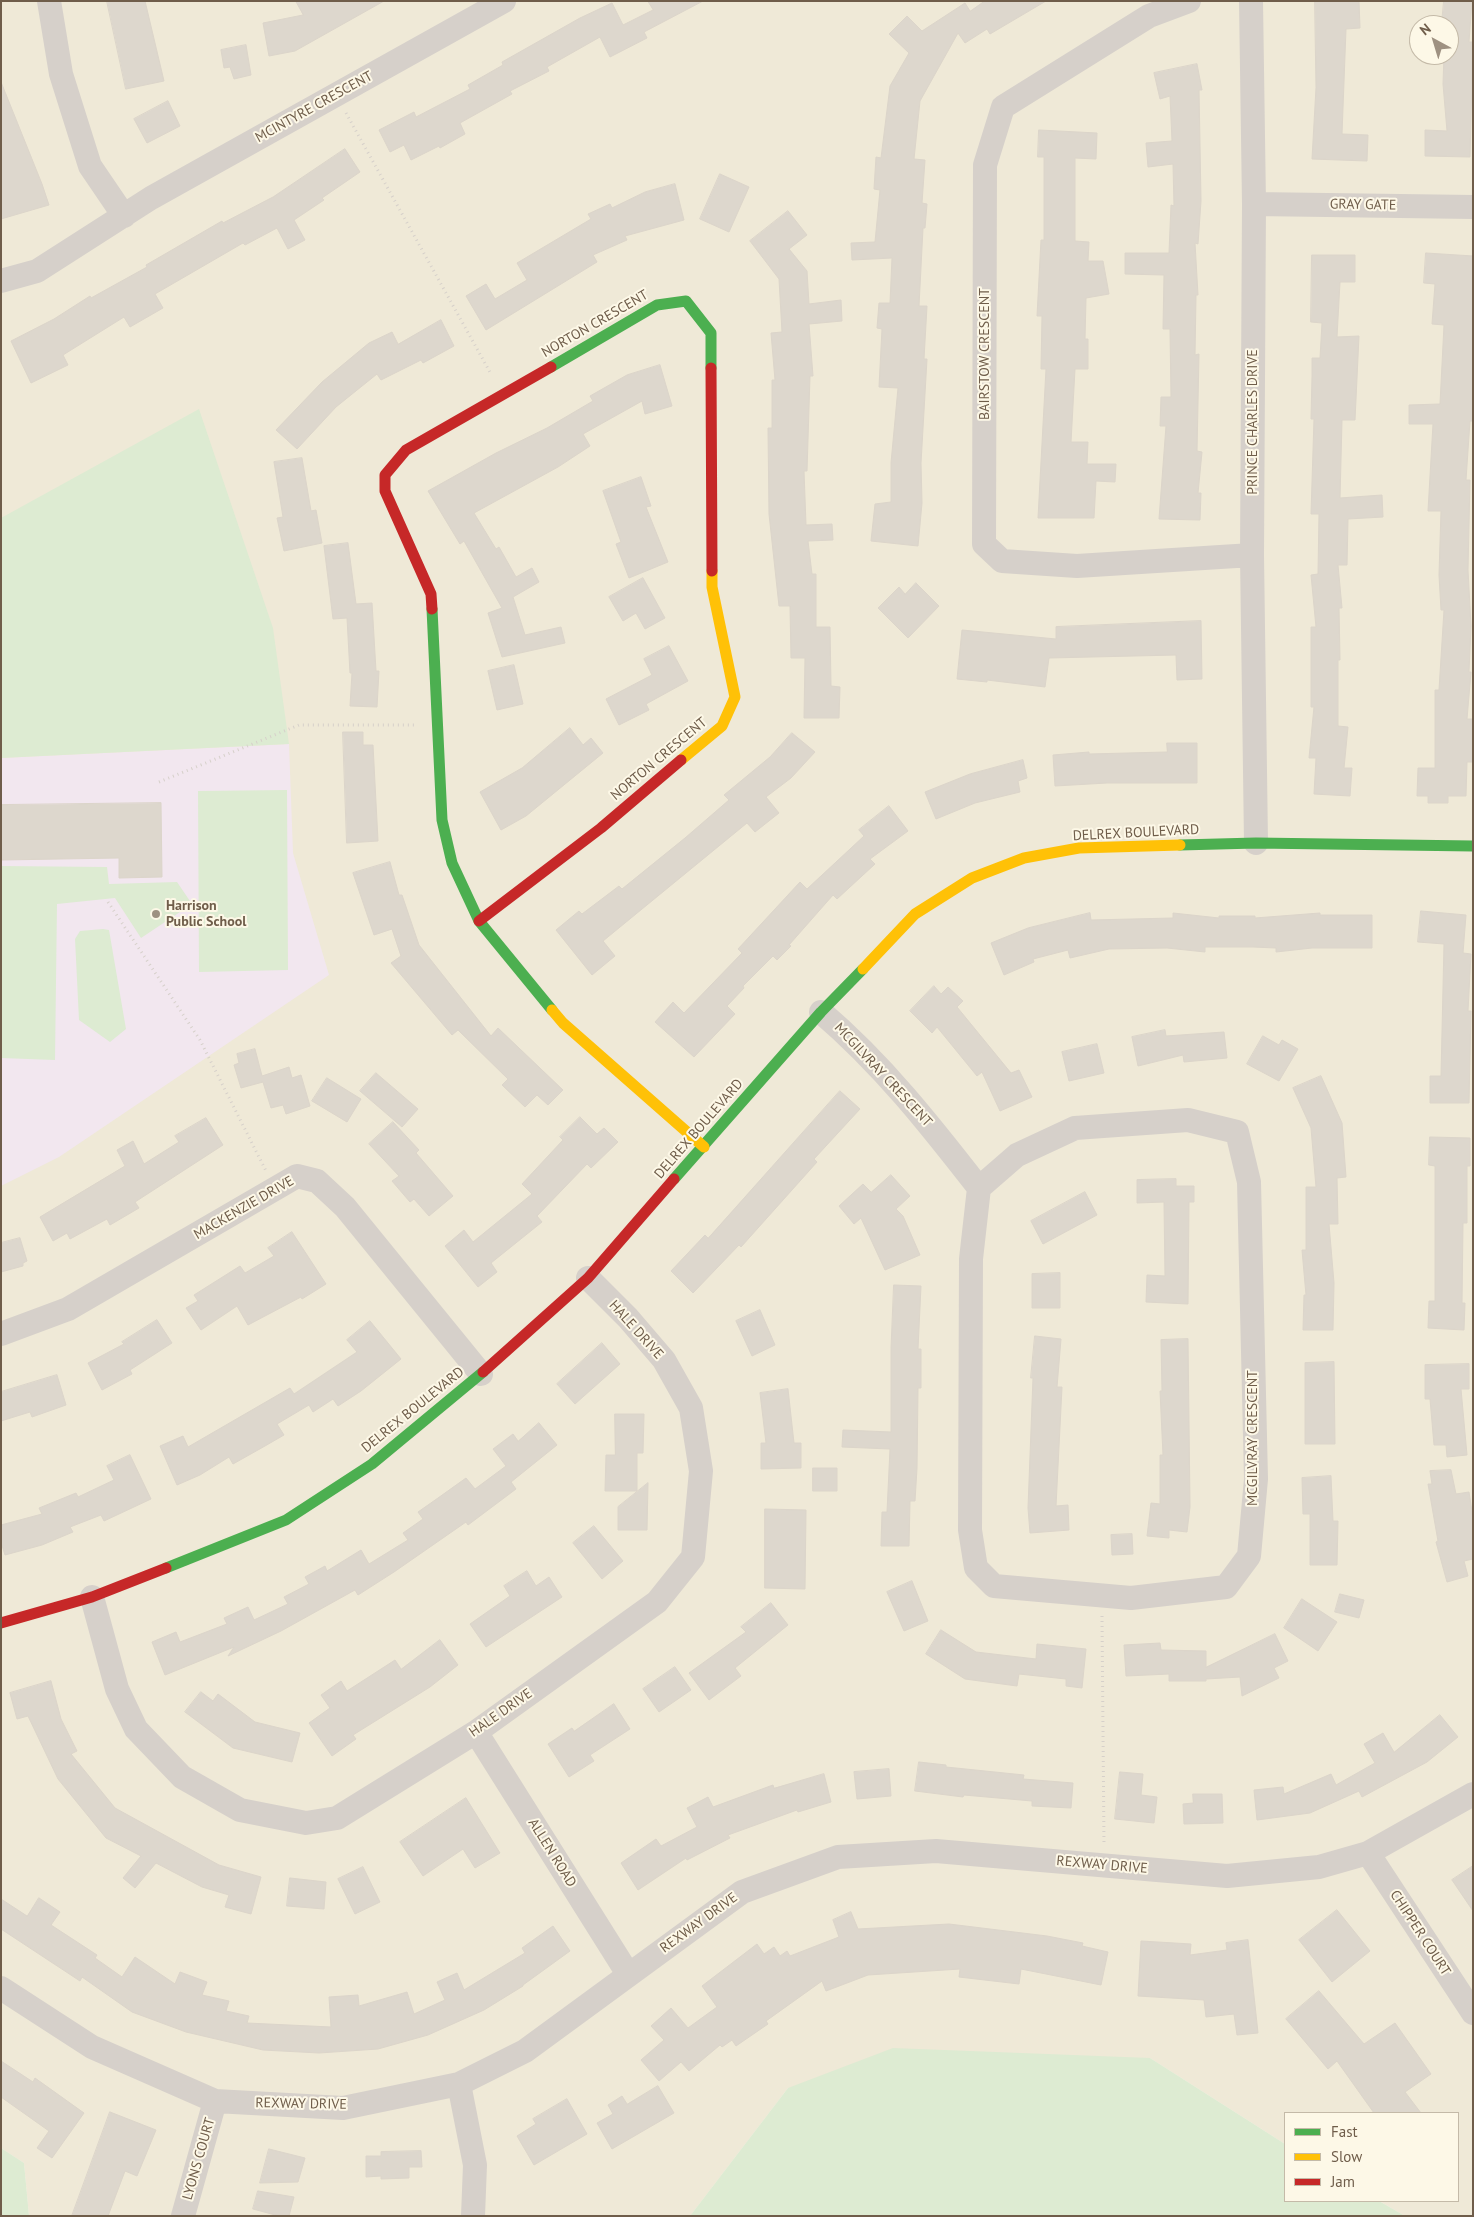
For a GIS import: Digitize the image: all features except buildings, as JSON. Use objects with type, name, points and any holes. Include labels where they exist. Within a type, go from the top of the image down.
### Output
[{"type":"street","points":[[49,1],[61,74],[90,166],[124,216]]},
{"type":"street","name":"MCINTYRE CRESCENT","points":[[1,281],[37,271],[151,198],[504,1]]},
{"type":"street","name":"BAIRSTOW CRESCENT","points":[[1189,1],[1149,16],[1002,107],[985,165],[984,544],[1002,561],[1077,566],[1252,555]]},
{"type":"street","name":"PRINCE CHARLES DRIVE","points":[[1251,1],[1254,204],[1252,555],[1256,843]]},
{"type":"street","name":"GRAY GATE","points":[[1254,204],[1473,207]]},
{"type":"street","name":"NORTON CRESCENT","points":[[479,921],[601,828],[722,726],[735,697],[712,587],[711,333],[686,301],[656,304],[406,450],[385,475],[385,491],[431,594],[442,820],[452,863],[479,921],[563,1023],[704,1147]]},
{"type":"street","name":"DELREX BOULEVARD","points":[[1,1623],[92,1597],[286,1520],[372,1464],[481,1374],[588,1278],[821,1012],[915,914],[972,878],[1024,858],[1078,848],[1256,843],[1473,846]]},
{"type":"street","name":"MCGILVRAY CRESCENT","points":[[821,1012],[852,1038],[916,1107],[979,1188]]},
{"type":"street","name":"MCGILVRAY CRESCENT","points":[[1188,1120],[1237,1132],[1249,1182],[1256,1479],[1249,1556],[1226,1587],[1131,1598],[994,1586],[976,1568],[970,1530],[971,1268],[979,1188],[1017,1155],[1075,1128],[1188,1120]]},
{"type":"street","name":"MACKENZIE DRIVE","points":[[1,1334],[68,1310],[297,1176],[317,1181],[345,1207],[481,1374]]},
{"type":"street","name":"HALE DRIVE","points":[[92,1597],[116,1689],[136,1729],[182,1777],[240,1810],[306,1823],[337,1818],[476,1732],[657,1602],[693,1557],[701,1471],[690,1408],[664,1360],[628,1318],[588,1278]]},
{"type":"street","name":"ALLEN ROAD","points":[[476,1732],[628,1974]]},
{"type":"street","name":"REXWAY DRIVE","points":[[1,1988],[92,2046],[215,2101],[343,2108],[459,2084],[525,2051],[742,1892],[838,1857],[936,1851],[1227,1876],[1319,1867],[1368,1853],[1473,1794]]},
{"type":"street","name":"CHIPPER COURT","points":[[1368,1853],[1473,2013]]},
{"type":"street","points":[[459,2084],[475,2165],[473,2216]]},
{"type":"street","name":"LYONS COURT","points":[[183,2216],[215,2101]]},
{"type":"path","points":[[336,95],[503,394]]},
{"type":"path","points":[[159,782],[299,725],[437,726]]},
{"type":"path","points":[[108,902],[200,1040],[275,1189]]},
{"type":"path","points":[[1102,1595],[1104,1865]]},
{"type":"shaded area","points":[[1,1],[1473,1],[1473,2216],[1405,2216],[1381,2202],[1459,2202],[1459,2112],[1284,2112],[1284,2143],[1150,2058],[788,2088],[690,2216],[29,2216],[24,2163],[1,2148]]},
{"type":"shaded area","name":"Harrison Public School","points":[[289,744],[293,853],[329,975],[59,1157],[1,1186],[1,758]]},
{"type":"green space","points":[[199,409],[273,628],[289,744],[1,758],[1,518]]},
{"type":"green space","points":[[287,790],[288,970],[199,972],[198,791]]},
{"type":"green space","points":[[1,866],[107,867],[109,884],[177,882],[192,904],[141,938],[115,898],[57,904],[55,1060],[1,1058]]},
{"type":"green space","points":[[109,930],[126,1029],[110,1042],[79,1020],[75,939],[80,931]]},
{"type":"green space","points":[[893,2048],[1150,2058],[1284,2143],[1284,2202],[1381,2202],[1405,2216],[690,2216],[788,2088]]},
{"type":"green space","points":[[1,2148],[24,2163],[29,2216],[1,2216]]},
{"type":"traffic: fast","points":[[551,367],[657,305],[686,301],[711,333],[711,368]]},
{"type":"traffic: fast","points":[[432,609],[442,820],[452,863],[479,921],[552,1010]]},
{"type":"traffic: fast","points":[[1180,845],[1256,843],[1473,846]]},
{"type":"traffic: fast","points":[[674,1179],[821,1012],[863,969]]},
{"type":"traffic: fast","points":[[166,1568],[286,1520],[372,1464],[483,1372]]},
{"type":"traffic: slow","points":[[681,760],[722,726],[735,697],[712,587],[712,571]]},
{"type":"traffic: slow","points":[[863,969],[915,914],[972,878],[1024,858],[1079,848],[1180,845]]},
{"type":"traffic: slow","points":[[552,1010],[563,1023],[704,1147]]},
{"type":"traffic: jam","points":[[432,609],[431,594],[385,491],[385,475],[406,450],[551,367]]},
{"type":"traffic: jam","points":[[711,368],[712,571]]},
{"type":"traffic: jam","points":[[479,921],[601,828],[681,760]]},
{"type":"traffic: jam","points":[[483,1372],[588,1278],[674,1179]]},
{"type":"traffic: jam","points":[[1,1623],[92,1597],[166,1568]]},
{"type":"place","name":"Harrison Public School","points":[[156,914]]}]
